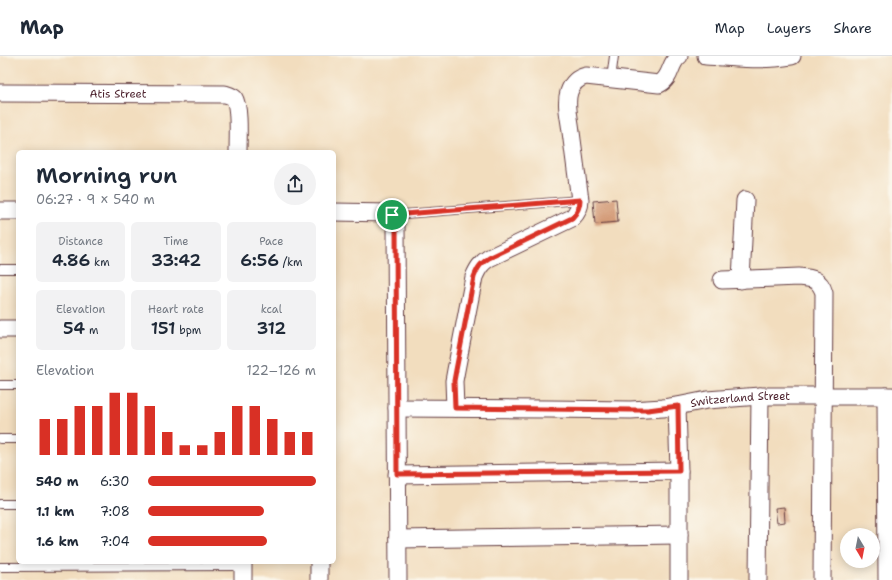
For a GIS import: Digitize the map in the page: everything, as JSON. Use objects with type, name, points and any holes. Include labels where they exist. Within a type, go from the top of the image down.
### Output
[{"type":"street","points":[[455,408],[454,387],[456,370],[474,277],[478,268],[482,262],[489,258],[572,218],[578,212],[580,200],[568,109],[569,93],[572,84],[580,77],[586,76],[659,84],[668,77],[674,60],[679,56]]},
{"type":"street","points":[[706,56],[747,59],[782,58],[792,56]]},
{"type":"street","name":"Atis Street","points":[[0,93],[225,94],[234,98],[238,108],[238,150]]},
{"type":"street","points":[[741,280],[745,200]]},
{"type":"street","points":[[0,211],[16,211]]},
{"type":"street","points":[[336,212],[389,213],[392,215],[396,225],[398,580]]},
{"type":"street","points":[[722,280],[799,277],[812,279],[822,286],[824,293],[822,580]]},
{"type":"street","points":[[0,329],[16,329]]},
{"type":"street","points":[[758,580],[760,396]]},
{"type":"street","name":"Switzerland Street","points":[[397,408],[648,410],[707,400],[760,396],[889,396]]},
{"type":"street","points":[[887,580],[889,396]]},
{"type":"street","points":[[678,406],[679,580]]},
{"type":"street","points":[[397,474],[679,471]]},
{"type":"street","points":[[398,539],[679,536]]},
{"type":"street","points":[[319,564],[319,580]]},
{"type":"lane","points":[[611,79],[614,56]]},
{"type":"lane","points":[[392,215],[580,200]]},
{"type":"lane","points":[[0,269],[16,269]]},
{"type":"lane","points":[[0,385],[16,385]]},
{"type":"lane","points":[[0,439],[16,439]]},
{"type":"lane","points":[[0,504],[16,504]]},
{"type":"lane","points":[[0,567],[243,569]]},
{"type":"building","points":[[616,199],[618,222],[595,224],[593,201]]},
{"type":"building","points":[[784,507],[785,522],[777,523],[775,508]]},
{"type":"route","points":[[580,200],[578,212],[572,218],[489,258],[482,262],[478,268],[474,277],[454,381],[455,408],[648,410],[678,406],[679,471],[397,474],[396,225],[392,215],[580,200]]}]
